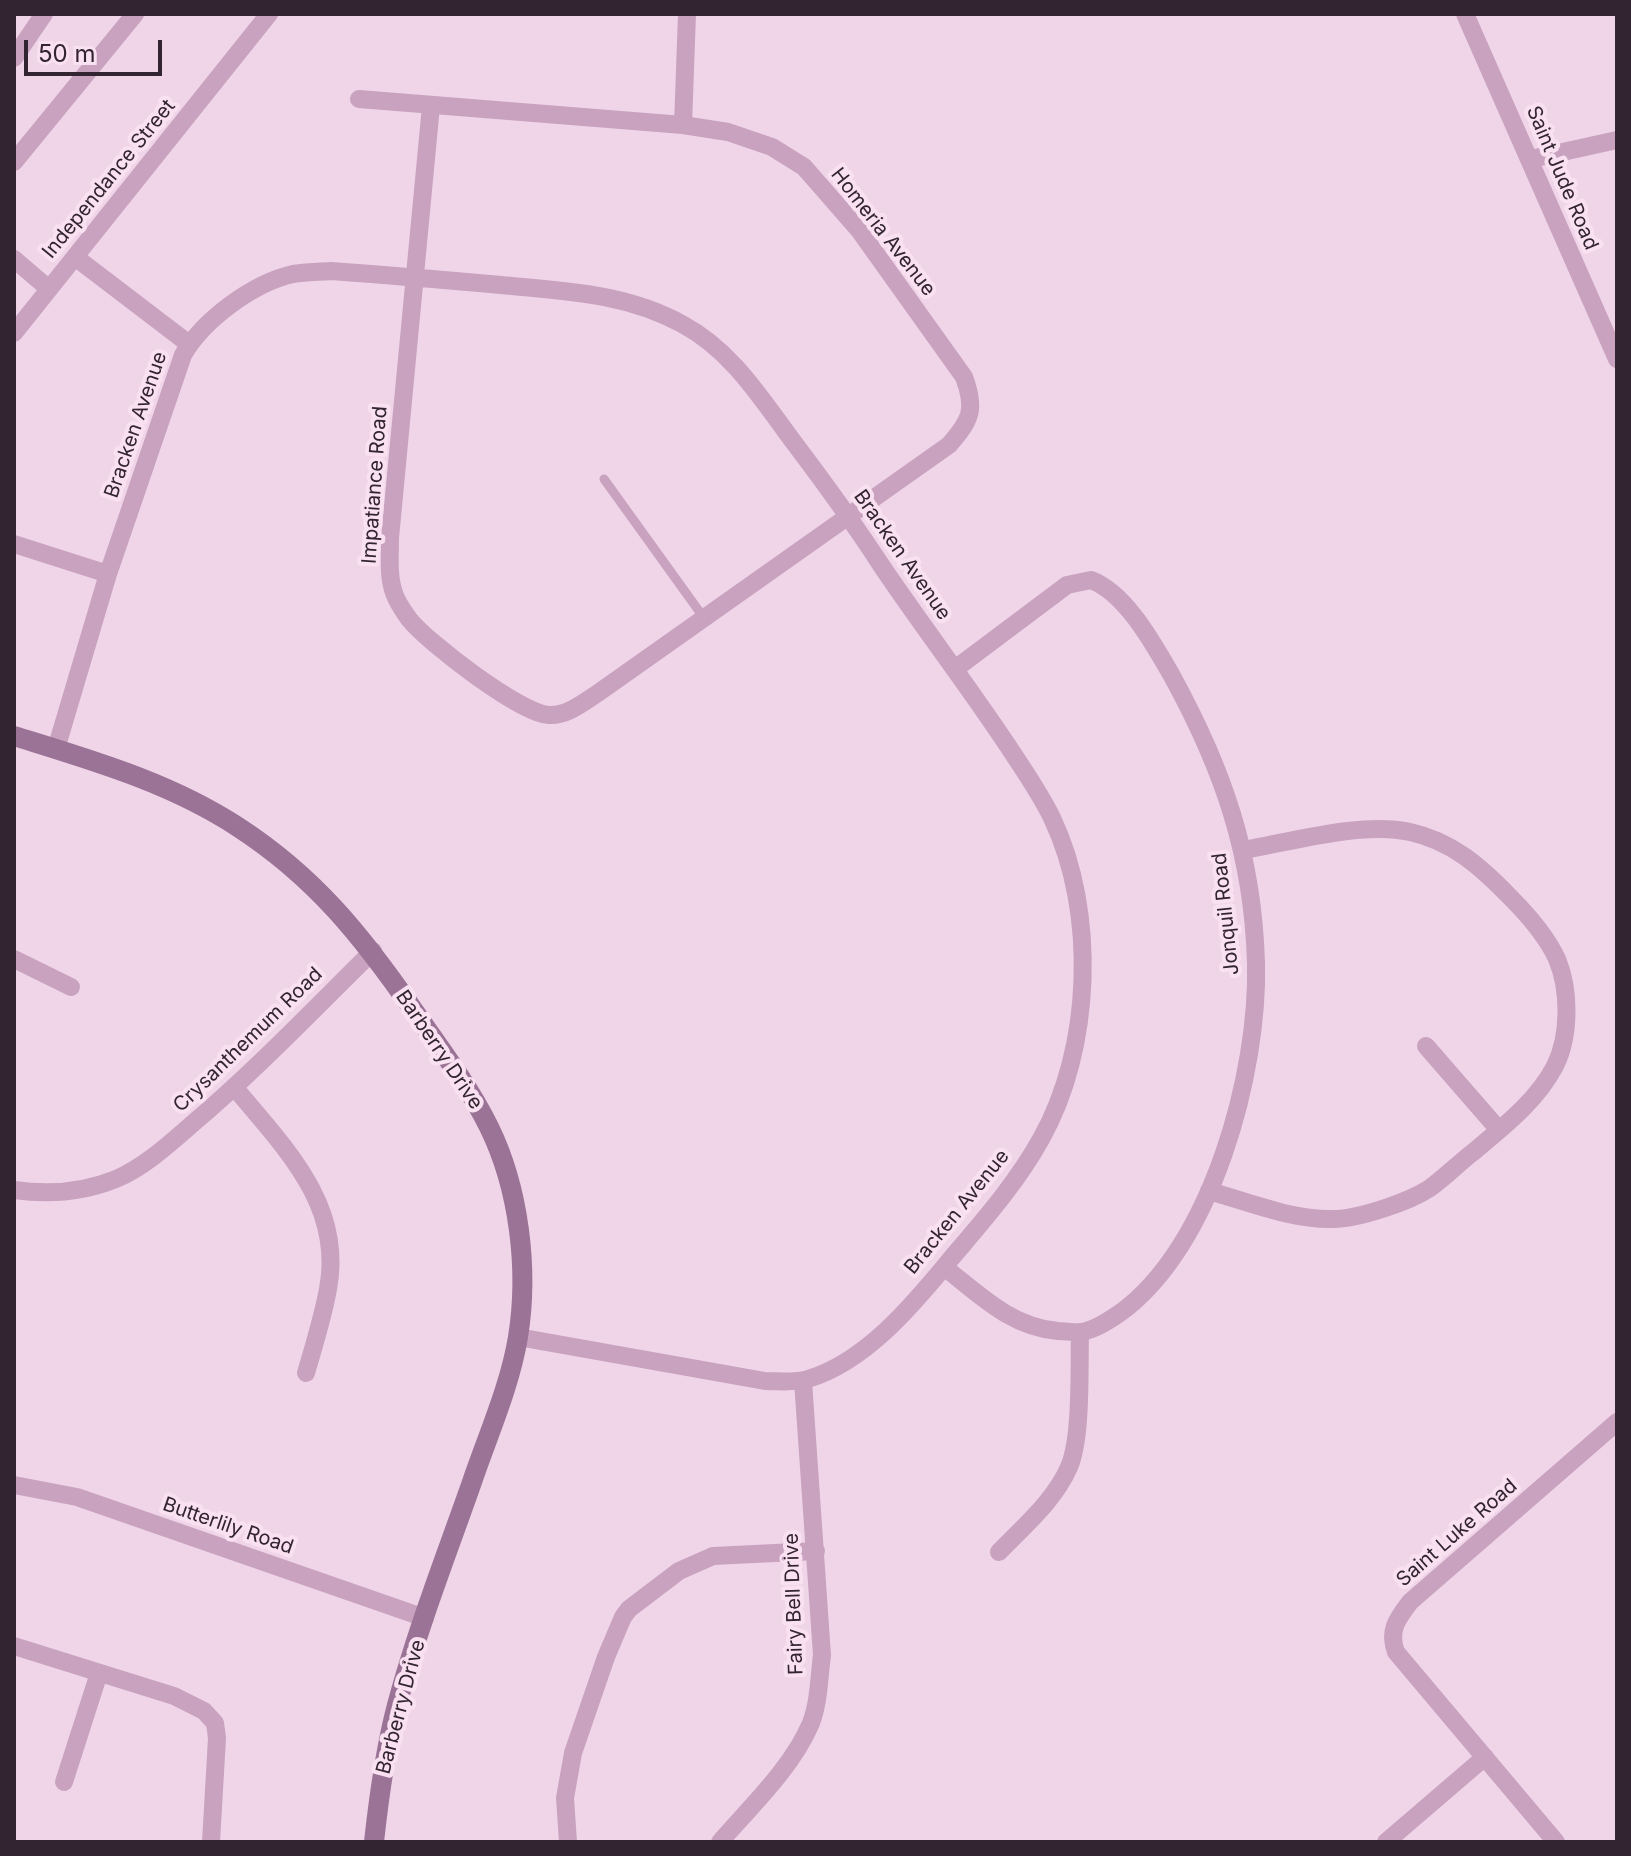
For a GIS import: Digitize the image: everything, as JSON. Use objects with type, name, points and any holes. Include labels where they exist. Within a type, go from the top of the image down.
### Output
[{"type":"street","points":[[14,58],[44,14]]},
{"type":"street","points":[[14,162],[135,14]]},
{"type":"street","name":"Independance Street","points":[[14,333],[269,14]]},
{"type":"street","points":[[683,125],[687,14]]},
{"type":"street","name":"Saint Jude Road","points":[[1465,14],[1617,359]]},
{"type":"street","name":"Homeria Avenue","points":[[359,99],[683,125],[728,132],[772,147],[804,167],[859,230],[964,377],[971,397],[966,425],[949,445],[848,516]]},
{"type":"street","name":"Impatiance Road","points":[[431,106],[390,538],[394,595],[409,619],[424,634],[510,700],[533,712],[551,716],[567,712],[848,516]]},
{"type":"street","points":[[1531,159],[1617,140]]},
{"type":"street","points":[[75,257],[189,344]]},
{"type":"street","points":[[14,259],[49,289]]},
{"type":"street","name":"Bracken Avenue","points":[[56,749],[108,574],[161,415],[189,344],[223,309],[273,281],[294,274],[331,271],[601,294],[653,309],[685,325],[729,358],[848,516],[1039,793],[1068,859],[1077,901],[1083,961],[1081,1012],[1058,1103],[1042,1137],[1011,1187],[944,1267],[871,1346],[828,1371],[803,1381],[765,1381],[518,1337]]},
{"type":"street","points":[[14,544],[108,574]]},
{"type":"street","name":"Jonquil Road","points":[[944,1267],[1001,1313],[1025,1325],[1045,1330],[1080,1332],[1105,1323],[1139,1299],[1174,1258],[1209,1191],[1229,1137],[1252,1045],[1256,965],[1243,850],[1203,732],[1162,659],[1114,593],[1091,580],[1067,585],[955,669]]},
{"type":"street","name":"Barberry Drive","points":[[14,736],[115,767],[180,794],[240,828],[322,894],[373,951],[468,1088],[500,1155],[513,1197],[520,1242],[518,1337],[497,1409],[397,1705],[379,1793],[374,1842]]},
{"type":"street","points":[[1209,1191],[1300,1217],[1334,1219],[1367,1214],[1428,1189],[1526,1106],[1554,1066],[1564,1033],[1565,996],[1558,961],[1527,914],[1482,868],[1460,852],[1409,831],[1363,829],[1243,850]]},
{"type":"street","name":"Crysanthemum Road","points":[[14,1190],[54,1193],[94,1187],[120,1177],[157,1154],[235,1088],[373,951]]},
{"type":"street","points":[[14,959],[71,987]]},
{"type":"street","points":[[1426,1046],[1499,1130]]},
{"type":"street","points":[[235,1088],[301,1167],[316,1195],[328,1229],[331,1255],[328,1287],[306,1373]]},
{"type":"street","points":[[999,1552],[1044,1505],[1071,1464],[1076,1446],[1080,1332]]},
{"type":"street","name":"Fairy Bell Drive","points":[[720,1842],[783,1769],[810,1724],[817,1697],[822,1655],[803,1381]]},
{"type":"street","name":"Saint Luke Road","points":[[1556,1842],[1396,1652],[1391,1640],[1393,1629],[1410,1602],[1617,1422]]},
{"type":"street","name":"Butterlily Road","points":[[14,1485],[77,1497],[425,1618]]},
{"type":"street","points":[[568,1842],[565,1798],[573,1753],[606,1657],[629,1609],[679,1571],[713,1556],[816,1551]]},
{"type":"street","points":[[14,1646],[174,1696],[204,1711],[215,1723],[217,1738],[211,1842]]},
{"type":"street","points":[[64,1782],[99,1673]]},
{"type":"street","points":[[1386,1842],[1485,1757]]},
{"type":"lane","points":[[604,479],[704,618]]}]
